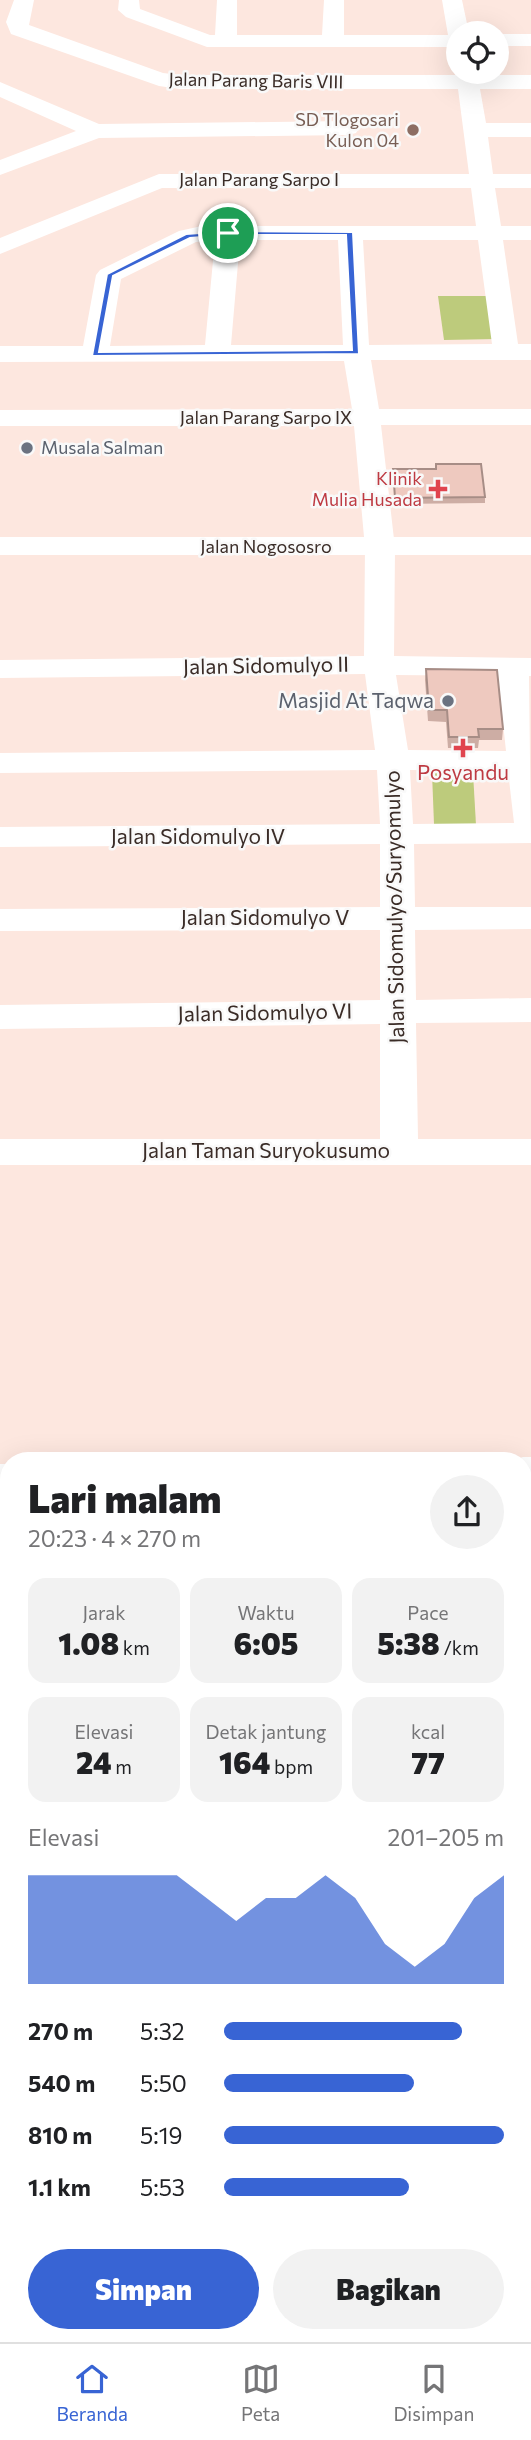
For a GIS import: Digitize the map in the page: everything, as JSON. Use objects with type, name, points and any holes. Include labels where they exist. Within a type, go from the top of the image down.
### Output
[{"type":"street","name":"Jalan Parang Baris VIII","points":[[24,0],[17,22],[19,29],[159,79],[180,82],[346,82],[446,78]]},
{"type":"street","points":[[129,0],[129,10],[133,13],[207,41],[446,41]]},
{"type":"street","points":[[226,41],[227,0]]},
{"type":"street","points":[[333,40],[334,0]]},
{"type":"street","points":[[452,0],[456,21]]},
{"type":"street","points":[[509,40],[531,40]]},
{"type":"street","name":"Jalan Parang Baris VIII","points":[[509,80],[531,82]]},
{"type":"street","points":[[346,82],[348,180]]},
{"type":"street","points":[[0,354],[518,352],[489,232],[470,84]]},
{"type":"street","points":[[0,89],[96,131]]},
{"type":"street","points":[[0,168],[96,131],[348,128]]},
{"type":"street","points":[[475,130],[531,130]]},
{"type":"street","points":[[0,143],[30,156]]},
{"type":"street","name":"Jalan Parang Sarpo I","points":[[0,247],[159,181],[531,181]]},
{"type":"street","points":[[95,354],[109,275],[188,236],[228,233],[531,233]]},
{"type":"street","points":[[217,353],[228,233]]},
{"type":"street","name":"Jalan Sidomulyo/Suryomulyo","points":[[350,233],[356,352],[367,418],[379,537],[379,664],[393,760],[397,836],[395,918],[399,1151]]},
{"type":"street","name":"Jalan Parang Sarpo IX","points":[[0,418],[531,417]]},
{"type":"street","name":"Jalan Nogososro","points":[[0,523],[531,545]]},
{"type":"street","name":"Jalan Nogososro","points":[[0,546],[379,537],[531,524]]},
{"type":"street","name":"Jalan Sidomulyo II","points":[[0,668],[379,664],[522,667]]},
{"type":"street","points":[[522,667],[531,827]]},
{"type":"street","points":[[0,763],[528,761]]},
{"type":"street","name":"Jalan Sidomulyo IV","points":[[0,837],[531,833]]},
{"type":"street","name":"Jalan Sidomulyo V","points":[[0,920],[531,918]]},
{"type":"street","name":"Jalan Sidomulyo VI","points":[[0,1017],[531,1010]]},
{"type":"street","name":"Jalan Taman Suryokusumo","points":[[0,1152],[531,1152]]},
{"type":"green space","points":[[438,296],[490,296],[497,339],[444,340]]},
{"type":"green space","points":[[432,773],[473,773],[476,825],[434,824]]},
{"type":"building","name":"Klinik Mulia Husada","points":[[436,464],[481,464],[485,497],[395,498],[393,469],[436,469]]},
{"type":"building","name":"Masjid At Taqwa","points":[[426,669],[497,670],[503,729],[478,729],[479,737],[449,737],[447,710],[429,710]]},
{"type":"place","name":"SD Tlogosari Kulon 04","points":[[413,130]]},
{"type":"place","name":"Musala Salman","points":[[27,448]]},
{"type":"place","name":"Klinik Mulia Husada","points":[[438,489]]},
{"type":"place","name":"Masjid At Taqwa","points":[[448,701]]},
{"type":"place","name":"Posyandu","points":[[463,748]]},
{"type":"route","points":[[228,233],[350,233],[356,352],[95,354],[109,275],[188,236],[228,233]]}]
